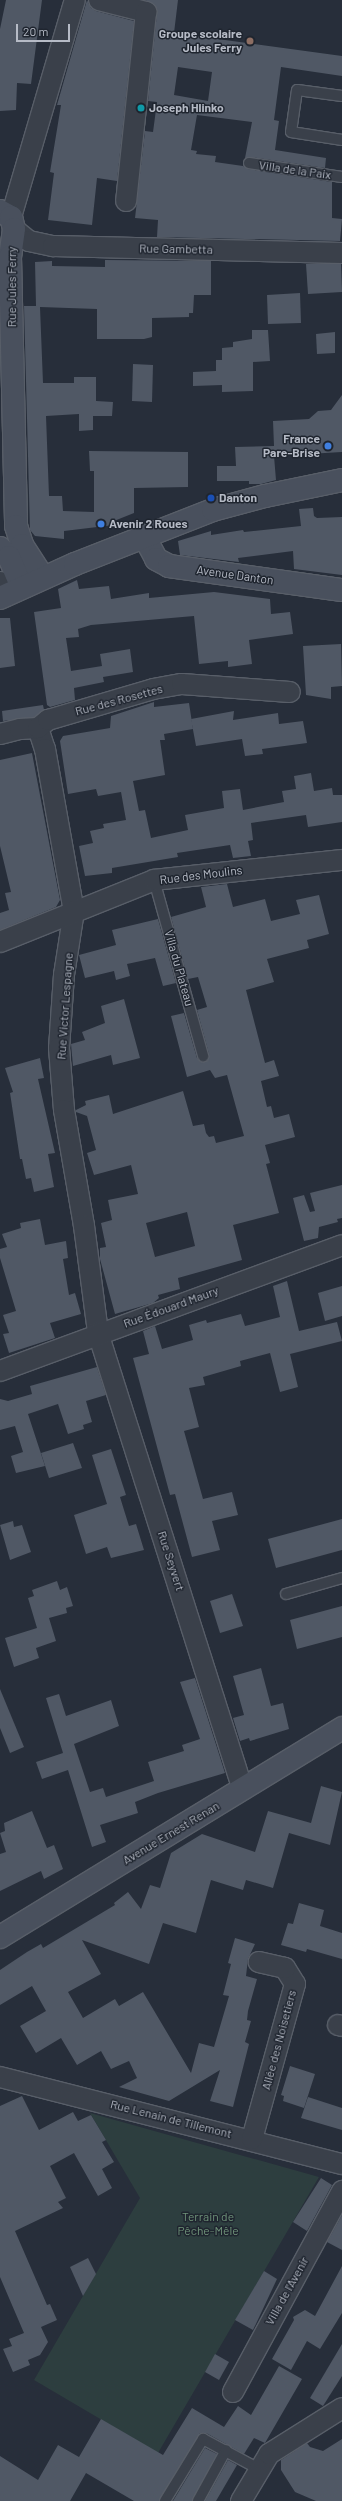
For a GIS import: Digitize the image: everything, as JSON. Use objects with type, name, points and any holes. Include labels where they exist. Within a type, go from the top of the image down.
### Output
[{"type":"street","name":"Rue Jules Ferry","points":[[22,575],[22,545],[16,526],[10,257],[7,228],[75,0]]},
{"type":"street","points":[[99,0],[146,12],[126,201]]},
{"type":"street","name":"Rue Gambetta","points":[[7,228],[29,241],[53,246],[342,253]]},
{"type":"street","points":[[0,598],[22,575],[144,536],[213,510],[265,496],[342,480]]},
{"type":"street","name":"Avenue Danton","points":[[144,536],[156,559],[169,566],[342,590]]},
{"type":"street","points":[[0,548],[7,554],[22,575]]},
{"type":"street","name":"Rue des Rosettes","points":[[0,734],[20,728],[38,728],[56,717],[153,689],[182,684],[290,692]]},
{"type":"street","name":"Rue Victor Lespagne","points":[[38,728],[44,749],[74,911],[64,975],[59,1048],[64,1110],[84,1226],[98,1333]]},
{"type":"street","name":"Rue des Moulins","points":[[0,942],[154,880],[342,860]]},
{"type":"street","name":"Rue Édouard Maury","points":[[0,1371],[98,1333],[342,1245]]},
{"type":"street","name":"Rue Seyvert","points":[[98,1333],[243,1789]]},
{"type":"street","name":"Avenue Ernest Renan","points":[[0,1937],[342,1728]]},
{"type":"street","name":"Allée des Noisetiers","points":[[252,2140],[295,1984],[285,1968],[259,1962]]},
{"type":"street","name":"Rue Lenain de Tillemont","points":[[0,2077],[342,2164]]},
{"type":"street","name":"Villa de l'Avenir","points":[[233,2392],[342,2191]]},
{"type":"street","points":[[241,2501],[269,2454],[342,2408]]},
{"type":"lane","points":[[342,96],[297,90],[291,132],[342,140]]},
{"type":"lane","name":"Villa de la Paix","points":[[249,164],[342,177]]},
{"type":"lane","name":"Villa du Plateau","points":[[154,880],[204,1056]]},
{"type":"lane","points":[[286,1594],[342,1578]]},
{"type":"lane","points":[[165,2501],[203,2439],[259,2469]]},
{"type":"lane","points":[[198,2501],[226,2450]]},
{"type":"green space","name":"Terrain de Pêche-Mêle","points":[[90,2113],[319,2177],[158,2453],[34,2380],[140,2198]]},
{"type":"building","points":[[6,0],[42,0],[31,84],[17,83],[16,110],[0,111],[0,29]]},
{"type":"building","points":[[87,0],[91,8],[96,11],[134,21],[117,181],[97,178],[92,225],[48,220],[54,173],[50,172],[61,105],[57,105]]},
{"type":"building","points":[[145,0],[178,0],[174,33],[342,56],[342,76],[281,67],[274,120],[279,121],[275,150],[326,158],[325,168],[250,157],[245,158],[252,122],[197,115],[191,150],[197,151],[196,154],[216,156],[215,162],[243,166],[248,169],[332,182],[332,218],[342,219],[340,241],[157,237],[158,220],[135,218],[145,131],[153,132],[157,102],[148,101],[157,13],[154,4]],"holes":[[[178,67],[212,72],[208,101],[174,95]]]},
{"type":"building","points":[[105,260],[211,261],[211,295],[194,295],[193,313],[189,313],[189,317],[152,318],[152,337],[144,339],[97,339],[97,309],[40,307],[43,383],[74,383],[74,377],[96,377],[96,401],[113,402],[112,416],[93,416],[93,430],[79,431],[79,414],[46,416],[49,496],[62,496],[63,511],[94,512],[94,471],[90,471],[89,451],[188,452],[188,487],[134,488],[134,513],[114,521],[114,525],[64,531],[64,539],[35,536],[30,530],[24,306],[36,306],[35,262],[52,261],[52,266],[105,267]]},
{"type":"building","points":[[306,264],[341,264],[342,292],[308,294]]},
{"type":"building","points":[[300,293],[301,323],[268,324],[267,295]]},
{"type":"building","points":[[252,330],[268,330],[270,361],[253,362],[253,391],[222,392],[222,385],[193,386],[193,372],[216,371],[216,360],[222,360],[222,348],[233,347],[233,342],[252,339]]},
{"type":"building","points":[[335,332],[335,353],[317,354],[316,334]]},
{"type":"building","points":[[133,364],[153,365],[152,402],[132,401]]},
{"type":"building","points":[[342,395],[342,452],[274,456],[276,480],[261,484],[249,484],[249,481],[217,481],[217,466],[236,466],[235,447],[274,446],[273,421],[309,419],[318,411],[331,410]]},
{"type":"building","points":[[313,508],[314,516],[317,518],[342,517],[342,575],[294,569],[293,551],[238,558],[239,562],[180,555],[178,541],[211,531],[211,535],[243,530],[244,532],[301,526],[299,509]]},
{"type":"building","points":[[77,580],[79,589],[109,586],[111,599],[149,593],[149,598],[214,592],[270,599],[271,614],[290,612],[293,634],[249,640],[252,664],[228,667],[228,661],[199,664],[194,616],[91,625],[78,629],[79,637],[66,638],[71,671],[102,666],[100,654],[130,649],[133,672],[103,677],[104,682],[74,688],[75,700],[50,707],[47,705],[34,612],[61,608],[58,589]]},
{"type":"building","points":[[0,618],[10,618],[15,666],[0,668]]},
{"type":"building","points":[[341,644],[342,686],[331,687],[331,699],[306,695],[303,646]]},
{"type":"building","points":[[154,702],[154,707],[189,703],[193,729],[164,734],[165,740],[160,740],[165,775],[133,781],[139,811],[145,810],[151,838],[188,830],[185,815],[224,808],[222,791],[240,789],[243,810],[284,802],[282,791],[296,789],[294,776],[311,773],[314,791],[332,788],[333,795],[342,795],[342,822],[308,827],[306,815],[251,823],[253,840],[248,841],[251,856],[233,858],[230,845],[177,853],[178,857],[112,868],[112,873],[85,876],[79,846],[93,843],[90,831],[104,828],[103,824],[126,820],[121,792],[98,796],[96,789],[68,794],[60,741],[63,736],[110,728],[111,716]]},
{"type":"building","points":[[43,705],[44,710],[34,717],[3,721],[2,711]]},
{"type":"building","points":[[234,711],[233,720],[278,713],[279,724],[303,721],[307,743],[262,749],[263,754],[245,756],[242,739],[196,746],[191,719]]},
{"type":"building","points":[[32,753],[60,900],[56,907],[0,930],[0,913],[9,910],[5,893],[11,892],[0,846],[0,760]]},
{"type":"building","points":[[227,884],[233,907],[265,899],[271,921],[300,914],[296,900],[319,895],[329,934],[307,940],[309,948],[267,959],[274,982],[246,990],[265,1063],[274,1060],[279,1076],[261,1081],[267,1107],[271,1106],[274,1118],[289,1114],[295,1137],[265,1145],[270,1163],[266,1164],[279,1213],[233,1225],[242,1260],[178,1278],[180,1289],[158,1295],[159,1298],[153,1303],[115,1314],[100,1259],[100,1248],[106,1247],[101,1223],[112,1220],[108,1200],[138,1194],[131,1165],[94,1175],[87,1153],[96,1150],[87,1116],[76,1112],[76,1110],[86,1105],[85,1101],[109,1095],[113,1114],[183,1091],[193,1126],[204,1124],[206,1133],[209,1137],[214,1136],[216,1143],[244,1136],[227,1075],[215,1078],[210,1070],[187,1077],[171,1016],[184,1013],[197,1058],[201,1062],[207,1061],[209,1054],[197,1010],[207,1007],[198,977],[188,979],[171,917],[206,907],[201,887]],"holes":[[[187,1212],[195,1246],[155,1257],[146,1223]]]},
{"type":"building","points":[[158,919],[176,983],[163,986],[155,958],[127,964],[130,976],[116,980],[114,971],[85,978],[79,955],[116,945],[112,930]]},
{"type":"building","points":[[124,999],[140,1058],[113,1065],[111,1055],[73,1066],[71,1044],[85,1040],[82,1032],[105,1023],[101,1006]]},
{"type":"building","points":[[40,1058],[44,1078],[38,1079],[55,1153],[48,1154],[54,1187],[34,1192],[31,1178],[26,1179],[22,1159],[20,1159],[10,1093],[13,1092],[5,1068]]},
{"type":"building","points":[[342,1185],[342,1218],[337,1219],[338,1222],[319,1227],[318,1238],[304,1241],[293,1198],[304,1195],[310,1212],[315,1211],[310,1193]]},
{"type":"building","points":[[40,1219],[45,1245],[66,1241],[68,1258],[63,1259],[69,1295],[75,1293],[81,1314],[50,1323],[55,1338],[9,1353],[3,1334],[9,1333],[3,1315],[16,1311],[0,1258],[0,1249],[7,1247],[2,1234],[21,1228],[20,1223]]},
{"type":"building","points":[[287,1281],[299,1331],[337,1322],[342,1341],[290,1354],[298,1387],[280,1392],[270,1353],[240,1361],[241,1366],[203,1377],[205,1385],[189,1388],[199,1427],[184,1431],[203,1499],[232,1492],[238,1515],[212,1521],[220,1550],[192,1557],[175,1494],[170,1495],[133,1358],[149,1354],[143,1331],[155,1326],[162,1349],[193,1340],[189,1325],[206,1320],[207,1323],[241,1314],[245,1326],[280,1317],[273,1286]]},
{"type":"building","points":[[342,1286],[342,1316],[325,1321],[318,1293]]},
{"type":"building","points":[[97,1367],[106,1395],[86,1401],[92,1422],[83,1425],[84,1429],[68,1434],[58,1404],[28,1414],[45,1466],[16,1473],[11,1456],[23,1452],[15,1426],[0,1430],[0,1399],[8,1401],[32,1394],[30,1386]]},
{"type":"building","points":[[73,1443],[82,1468],[49,1478],[41,1453]]},
{"type":"building","points":[[111,1449],[126,1495],[120,1497],[129,1526],[136,1524],[144,1550],[111,1558],[107,1547],[86,1554],[74,1515],[107,1504],[92,1455]]},
{"type":"building","points":[[342,1519],[342,1550],[276,1568],[268,1539]]},
{"type":"building","points":[[13,1521],[14,1527],[22,1525],[31,1552],[10,1560],[0,1525]]},
{"type":"building","points":[[57,1581],[60,1590],[67,1587],[73,1606],[66,1608],[67,1613],[49,1618],[56,1641],[36,1648],[39,1658],[14,1667],[5,1638],[37,1628],[28,1598],[34,1596],[32,1590]]},
{"type":"building","points":[[232,1594],[243,1626],[220,1633],[210,1601]]},
{"type":"building","points":[[342,1606],[342,1637],[297,1649],[290,1620]]},
{"type":"building","points":[[261,1668],[271,1706],[283,1703],[289,1729],[250,1741],[249,1738],[240,1741],[233,1718],[244,1715],[233,1676]]},
{"type":"building","points":[[195,1678],[225,1773],[158,1793],[135,1802],[138,1813],[100,1825],[106,1842],[92,1847],[68,1770],[42,1779],[36,1762],[63,1753],[46,1698],[59,1694],[66,1716],[111,1700],[119,1726],[74,1744],[90,1792],[103,1788],[106,1797],[154,1781],[148,1762],[184,1751],[182,1745],[200,1739],[180,1682]]},
{"type":"building","points":[[0,1689],[24,1747],[10,1753],[0,1728]]},
{"type":"building","points":[[321,1786],[342,1792],[330,1845],[289,1833],[273,1888],[246,1880],[243,1890],[211,1880],[196,1933],[163,1923],[149,1964],[82,1940],[101,1974],[68,1992],[83,2018],[115,1999],[119,2006],[143,1992],[191,2073],[199,2043],[214,2047],[229,1996],[223,1995],[231,1964],[228,1963],[235,1938],[255,1944],[248,1959],[246,1976],[257,1979],[248,2011],[247,2020],[251,2021],[245,2042],[249,2044],[233,2107],[210,2101],[220,2070],[169,2101],[119,2087],[137,2078],[129,2061],[111,2069],[101,2051],[77,2065],[61,2038],[36,2053],[20,2026],[46,2011],[32,1986],[0,2005],[0,1970],[41,1944],[43,1948],[115,1905],[114,1903],[128,1892],[141,1909],[150,1885],[160,1888],[171,1853],[202,1834],[255,1852],[268,1811],[311,1823]]},
{"type":"building","points":[[32,1811],[47,1848],[54,1845],[63,1869],[44,1879],[41,1871],[0,1891],[0,1854],[6,1852],[0,1833],[5,1831],[4,1823]]},
{"type":"building","points":[[299,1903],[324,1910],[320,1926],[342,1933],[342,1959],[307,1949],[306,1952],[281,1945],[288,1923],[293,1924]]},
{"type":"building","points":[[290,2066],[315,2074],[304,2108],[283,2101],[284,2096],[281,2095]]},
{"type":"building","points":[[22,2096],[39,2130],[73,2112],[78,2121],[91,2115],[106,2140],[102,2142],[114,2162],[102,2169],[112,2188],[98,2196],[74,2153],[50,2166],[66,2198],[58,2202],[63,2208],[15,2231],[47,2305],[50,2304],[57,2320],[41,2327],[48,2342],[40,2355],[28,2360],[30,2365],[13,2372],[3,2349],[12,2346],[9,2339],[24,2333],[0,2277],[0,2106]]},
{"type":"building","points":[[308,2097],[342,2108],[342,2130],[301,2118]]},
{"type":"building","points":[[321,2178],[332,2185],[307,2231],[293,2222]]},
{"type":"building","points":[[342,2215],[342,2250],[327,2242]]},
{"type":"building","points":[[88,2258],[96,2274],[83,2296],[70,2267]]},
{"type":"building","points":[[342,2266],[342,2313],[320,2349],[307,2341],[291,2370],[272,2359],[294,2320],[293,2317],[305,2310],[315,2316]]},
{"type":"building","points":[[264,2271],[277,2279],[253,2330],[235,2320]]},
{"type":"building","points":[[342,2344],[342,2376],[323,2406],[310,2398]]},
{"type":"building","points":[[215,2354],[229,2362],[219,2380],[205,2372]]},
{"type":"building","points":[[279,2366],[302,2379],[265,2443],[254,2438],[244,2454],[206,2433],[200,2433],[159,2501],[134,2501],[86,2473],[70,2501],[0,2501],[0,2456],[38,2480],[58,2445],[79,2457],[101,2419],[163,2455],[192,2408],[224,2427],[238,2406],[251,2415]]},
{"type":"building","points":[[342,2439],[342,2501],[316,2501],[295,2492],[281,2470],[281,2460],[307,2443],[310,2447],[323,2451]]},
{"type":"building","points":[[205,2448],[217,2454],[192,2501],[173,2501]]},
{"type":"building","points":[[228,2460],[237,2465],[216,2501],[205,2501]]},
{"type":"place","name":"Groupe scolaire Jules Ferry","points":[[250,41]]},
{"type":"place","name":"Joseph Hlinko","points":[[141,108]]},
{"type":"place","name":"France Pare-Brise","points":[[328,446]]},
{"type":"place","name":"Danton","points":[[211,498]]},
{"type":"place","name":"Avenir 2 Roues","points":[[101,524]]}]
